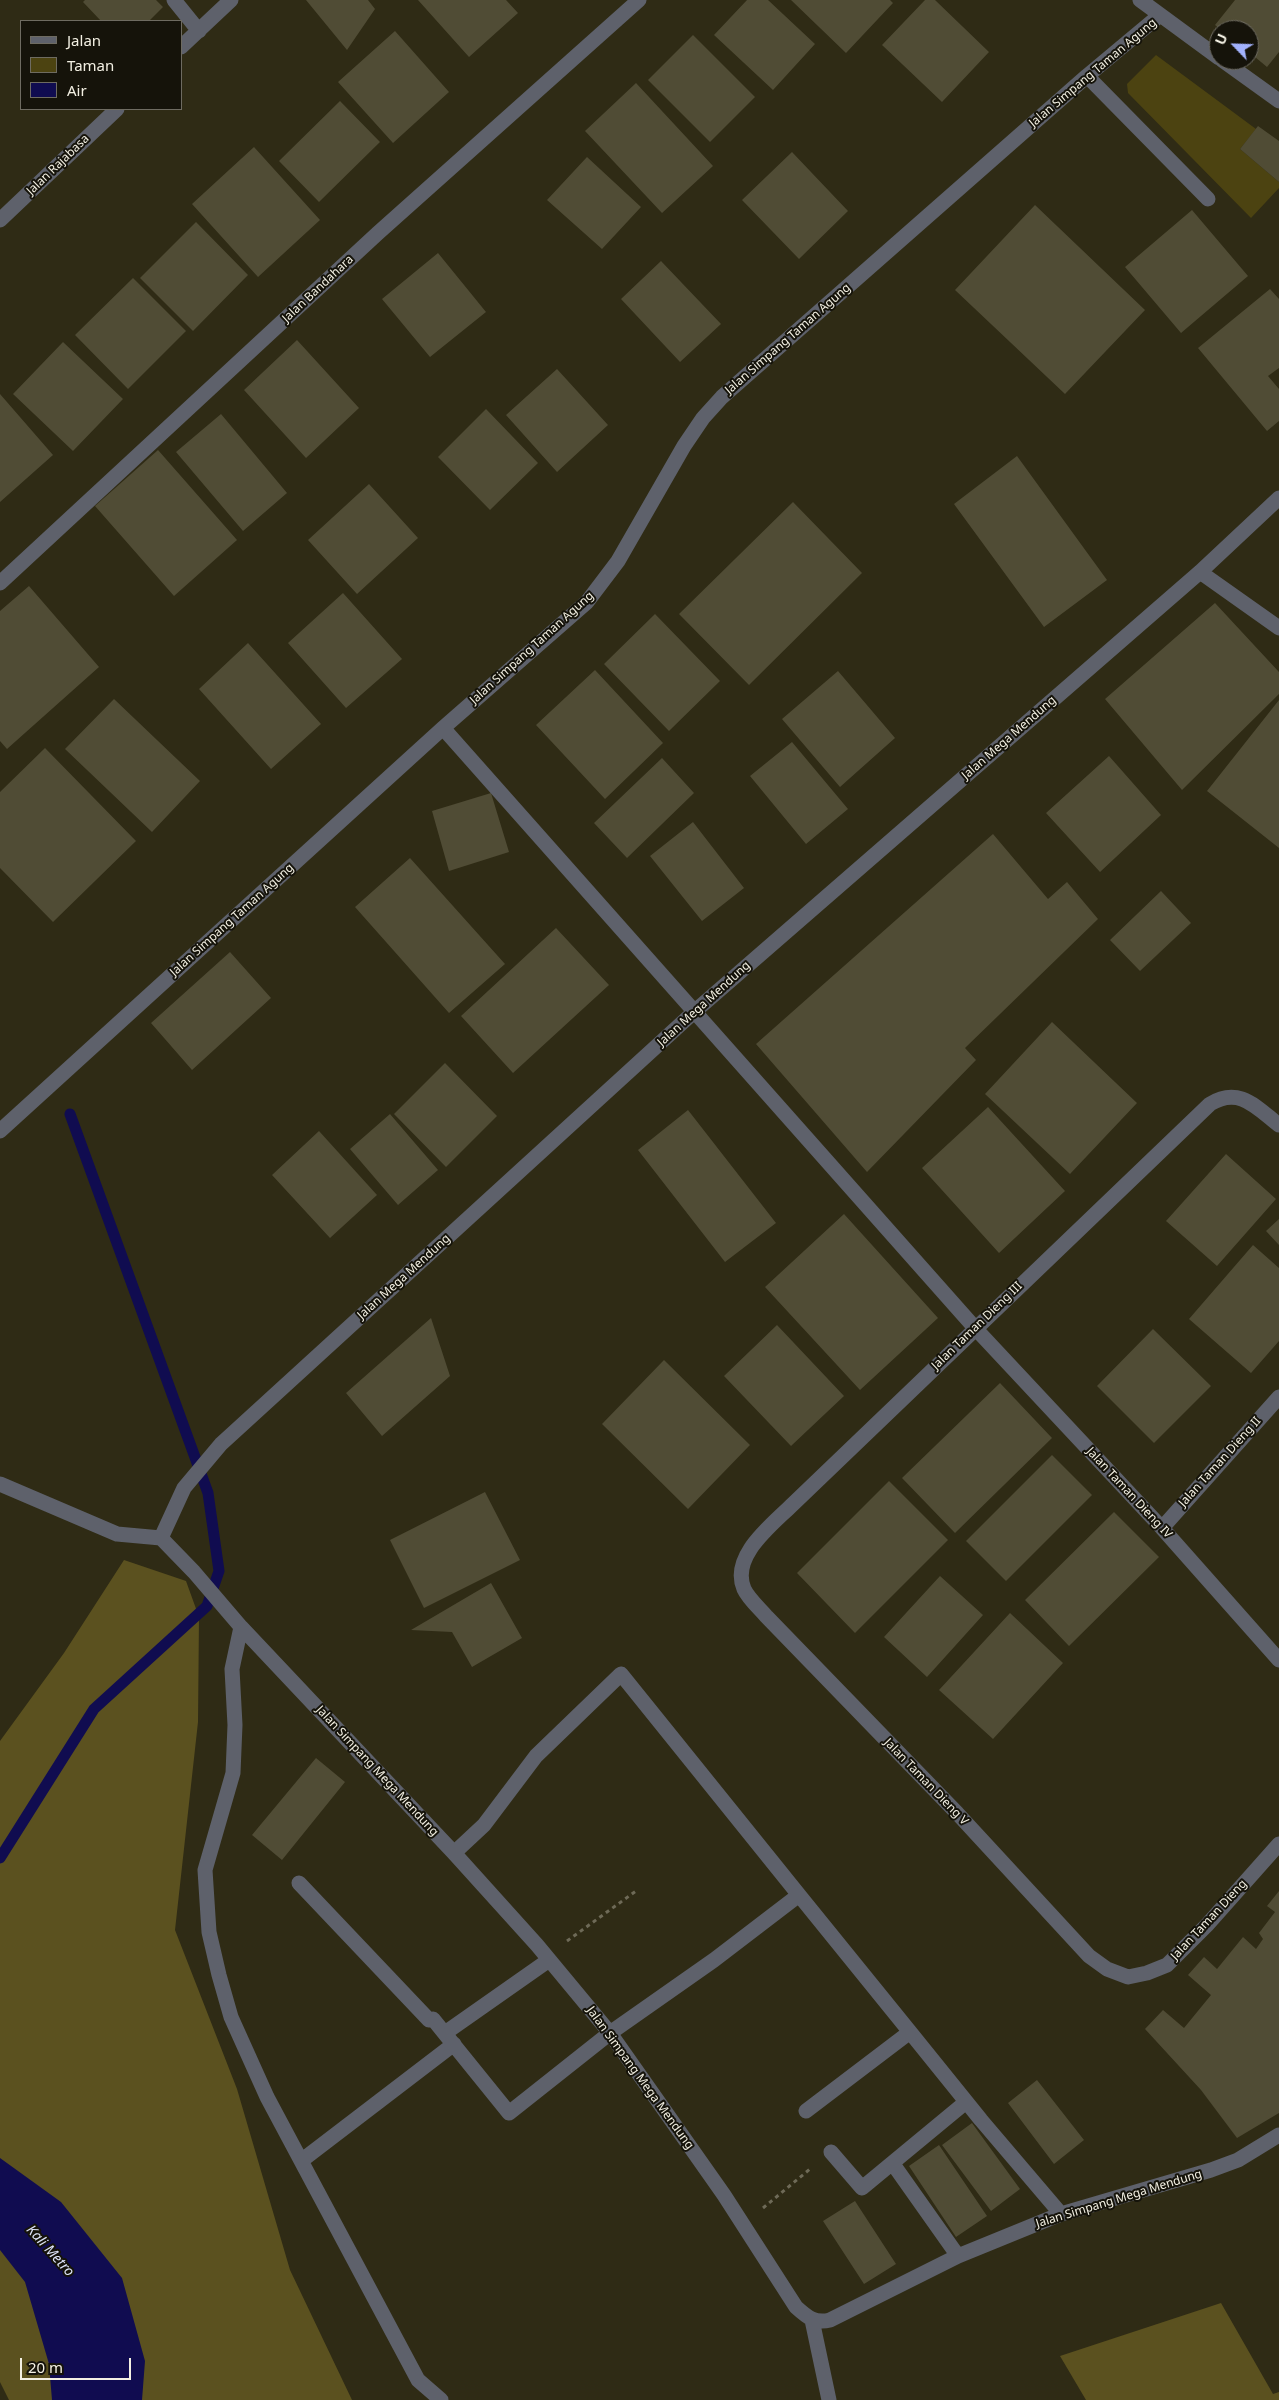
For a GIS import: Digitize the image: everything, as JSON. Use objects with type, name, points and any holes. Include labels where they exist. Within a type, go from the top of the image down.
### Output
[{"type":"street","points":[[174,0],[199,30]]},
{"type":"street","points":[[182,46],[231,0]]},
{"type":"street","name":"Jalan Bandahara","points":[[0,583],[378,233],[640,0]]},
{"type":"street","points":[[1140,0],[1209,51]]},
{"type":"street","name":"Jalan Simpang Taman Agung","points":[[0,1131],[443,728],[592,596],[618,561],[684,446],[703,418],[722,397],[1087,76],[1160,15]]},
{"type":"street","points":[[1236,70],[1279,101]]},
{"type":"street","points":[[1087,76],[1208,199]]},
{"type":"street","name":"Jalan Rajabasa","points":[[0,220],[116,110]]},
{"type":"street","name":"Jalan Mega Mendung","points":[[160,1538],[190,1479],[221,1444],[694,1012],[1200,572],[1279,498]]},
{"type":"street","points":[[1200,572],[1279,628]]},
{"type":"street","name":"Jalan Taman Dieng IV","points":[[443,728],[975,1328],[1162,1528],[1279,1660]]},
{"type":"street","name":"Jalan Taman Dieng III","points":[[740,1573],[747,1554],[792,1504],[1210,1104],[1220,1098],[1240,1097],[1251,1103],[1279,1125]]},
{"type":"street","name":"Jalan Taman Dieng II","points":[[1162,1528],[1279,1397]]},
{"type":"street","points":[[0,1484],[118,1534],[160,1538]]},
{"type":"street","name":"Jalan Simpang Mega Mendung","points":[[160,1538],[194,1572],[241,1627],[454,1853],[547,1958],[610,2033],[743,2225],[796,2307],[812,2320],[821,2322],[830,2320],[958,2256],[1061,2214],[1211,2170],[1238,2160],[1279,2135]]},
{"type":"street","name":"Jalan Taman Dieng V","points":[[740,1573],[744,1590],[766,1616],[957,1813],[1088,1956],[1107,1969],[1128,1977]]},
{"type":"street","points":[[241,1627],[232,1669],[233,1773],[205,1870],[210,1932],[218,1975],[231,2017],[267,2097],[418,2380],[441,2400]]},
{"type":"street","points":[[454,1853],[484,1825],[536,1756],[621,1674],[966,2102],[1061,2214]]},
{"type":"street","name":"Jalan Taman Dieng","points":[[1128,1977],[1147,1973],[1167,1965],[1207,1926],[1279,1844]]},
{"type":"street","points":[[299,1883],[428,2020],[433,2019],[509,2113],[610,2033],[714,1960],[799,1895]]},
{"type":"street","points":[[301,2161],[547,1958]]},
{"type":"street","points":[[806,2111],[910,2032]]},
{"type":"street","points":[[831,2152],[862,2188],[966,2102]]},
{"type":"street","points":[[893,2164],[958,2256]]},
{"type":"street","points":[[812,2320],[829,2400]]},
{"type":"path","points":[[547,1958],[636,1891]]},
{"type":"path","points":[[743,2225],[831,2152]]},
{"type":"green space","points":[[1156,55],[1256,129],[1240,149],[1279,182],[1279,188],[1251,218],[1128,93],[1127,84]]},
{"type":"shaded area","points":[[124,1560],[186,1581],[199,1617],[198,1722],[175,1930],[237,2089],[290,2270],[352,2400],[9,2400],[0,2382],[0,1741],[64,1653]]},
{"type":"shaded area","points":[[1221,2303],[1273,2394],[1279,2392],[1279,2400],[1086,2400],[1060,2356]]},
{"type":"water","name":"Kali Metro","points":[[0,2158],[61,2202],[122,2278],[145,2361],[142,2400],[52,2400],[49,2364],[25,2282],[0,2250]]},
{"type":"building","points":[[85,0],[156,0],[163,7],[150,20],[100,20],[83,2]]},
{"type":"building","points":[[306,0],[368,0],[375,9],[347,50]]},
{"type":"building","points":[[418,0],[506,0],[518,13],[469,57]]},
{"type":"building","points":[[747,0],[768,0],[815,44],[773,90],[714,35]]},
{"type":"building","points":[[791,0],[890,0],[893,3],[846,53]]},
{"type":"building","points":[[925,0],[935,0],[989,52],[942,102],[882,45]]},
{"type":"building","points":[[1235,0],[1279,0],[1279,52],[1267,67],[1259,60],[1259,20],[1219,20]]},
{"type":"building","points":[[395,31],[449,92],[393,143],[338,82]]},
{"type":"building","points":[[693,35],[755,97],[710,142],[648,80]]},
{"type":"building","points":[[636,83],[713,166],[662,213],[585,131]]},
{"type":"building","points":[[340,101],[380,142],[319,202],[279,161]]},
{"type":"building","points":[[1258,126],[1279,141],[1279,182],[1240,149]]},
{"type":"building","points":[[254,147],[320,220],[258,277],[192,204]]},
{"type":"building","points":[[792,152],[848,211],[799,259],[742,200]]},
{"type":"building","points":[[587,157],[641,207],[602,249],[547,200]]},
{"type":"building","points":[[1035,205],[1145,310],[1065,394],[955,290]]},
{"type":"building","points":[[1192,210],[1248,276],[1181,333],[1125,267]]},
{"type":"building","points":[[196,222],[248,275],[193,331],[140,278]]},
{"type":"building","points":[[438,253],[486,312],[430,357],[382,299]]},
{"type":"building","points":[[661,261],[721,324],[680,362],[621,299]]},
{"type":"building","points":[[133,278],[186,331],[128,389],[75,335]]},
{"type":"building","points":[[1270,289],[1279,299],[1279,368],[1268,376],[1279,389],[1279,421],[1267,431],[1198,348]]},
{"type":"building","points":[[297,340],[359,408],[306,458],[244,390]]},
{"type":"building","points":[[63,342],[123,399],[73,451],[13,394]]},
{"type":"building","points":[[557,369],[608,425],[557,472],[506,415]]},
{"type":"building","points":[[0,394],[53,455],[0,502]]},
{"type":"building","points":[[486,409],[538,463],[490,510],[438,457]]},
{"type":"building","points":[[221,414],[287,493],[243,531],[176,452]]},
{"type":"building","points":[[158,450],[237,540],[174,596],[95,506]]},
{"type":"building","points":[[1017,456],[1107,580],[1044,627],[954,504]]},
{"type":"building","points":[[369,484],[418,538],[357,594],[308,540]]},
{"type":"building","points":[[793,502],[862,573],[749,685],[679,614]]},
{"type":"building","points":[[29,586],[99,667],[7,749],[0,741],[0,611]]},
{"type":"building","points":[[343,593],[402,659],[346,708],[288,643]]},
{"type":"building","points":[[1215,603],[1279,672],[1279,694],[1182,790],[1105,699]]},
{"type":"building","points":[[655,614],[720,681],[669,731],[604,664]]},
{"type":"building","points":[[248,643],[321,724],[271,769],[199,689]]},
{"type":"building","points":[[595,670],[663,743],[605,799],[536,725]]},
{"type":"building","points":[[838,671],[895,738],[840,787],[782,719]]},
{"type":"building","points":[[114,699],[200,781],[152,832],[65,749]]},
{"type":"building","points":[[1279,700],[1279,848],[1207,791]]},
{"type":"building","points":[[792,742],[848,809],[806,844],[750,776]]},
{"type":"building","points":[[45,748],[136,841],[53,922],[0,868],[0,792]]},
{"type":"building","points":[[1109,756],[1161,815],[1100,872],[1046,813]]},
{"type":"building","points":[[662,758],[694,793],[627,858],[594,823]]},
{"type":"building","points":[[491,793],[509,852],[449,871],[432,811]]},
{"type":"building","points":[[693,822],[744,888],[702,921],[650,856]]},
{"type":"building","points":[[993,834],[1048,899],[1067,882],[1098,919],[965,1048],[976,1060],[867,1172],[756,1044]]},
{"type":"building","points":[[410,858],[505,964],[449,1013],[355,907]]},
{"type":"building","points":[[1161,891],[1191,923],[1140,971],[1110,940]]},
{"type":"building","points":[[556,928],[609,985],[513,1073],[461,1016]]},
{"type":"building","points":[[230,952],[271,998],[192,1070],[151,1023]]},
{"type":"building","points":[[1052,1022],[1137,1103],[1070,1174],[985,1094]]},
{"type":"building","points":[[445,1063],[497,1116],[446,1167],[394,1114]]},
{"type":"building","points":[[988,1107],[1065,1191],[999,1253],[922,1168]]},
{"type":"building","points":[[688,1110],[776,1223],[725,1262],[638,1150]]},
{"type":"building","points":[[390,1114],[438,1170],[398,1205],[350,1149]]},
{"type":"building","points":[[319,1131],[377,1195],[330,1238],[272,1175]]},
{"type":"building","points":[[1226,1154],[1276,1199],[1217,1266],[1166,1221]]},
{"type":"building","points":[[844,1214],[938,1318],[860,1390],[765,1287]]},
{"type":"building","points":[[1279,1219],[1279,1245],[1266,1231]]},
{"type":"building","points":[[1253,1245],[1279,1268],[1279,1341],[1251,1373],[1189,1319]]},
{"type":"building","points":[[431,1318],[450,1376],[382,1436],[346,1393]]},
{"type":"building","points":[[777,1325],[844,1396],[791,1446],[724,1376]]},
{"type":"building","points":[[1153,1329],[1211,1386],[1154,1443],[1097,1386]]},
{"type":"building","points":[[664,1360],[750,1445],[688,1509],[602,1424]]},
{"type":"building","points":[[1000,1383],[1052,1438],[955,1533],[902,1478]]},
{"type":"building","points":[[1052,1455],[1092,1495],[1006,1581],[966,1541]]},
{"type":"building","points":[[889,1481],[948,1540],[855,1633],[797,1573]]},
{"type":"building","points":[[485,1492],[520,1560],[424,1608],[390,1540]]},
{"type":"building","points":[[1114,1512],[1159,1557],[1069,1646],[1025,1600]]},
{"type":"building","points":[[940,1576],[983,1615],[927,1677],[884,1637]]},
{"type":"building","points":[[491,1583],[522,1638],[472,1667],[452,1632],[411,1630]]},
{"type":"building","points":[[1010,1613],[1063,1663],[993,1739],[939,1690]]},
{"type":"building","points":[[316,1758],[345,1782],[282,1860],[252,1835]]},
{"type":"building","points":[[1279,1891],[1279,2113],[1237,2138],[1201,2090],[1145,2029],[1163,2010],[1184,2028],[1211,1995],[1188,1975],[1204,1957],[1217,1969],[1243,1937],[1256,1949],[1263,1939],[1259,1933],[1275,1912],[1267,1906]]},
{"type":"building","points":[[1037,2080],[1084,2140],[1054,2164],[1008,2103]]},
{"type":"building","points":[[972,2123],[1020,2189],[991,2211],[942,2145]]},
{"type":"building","points":[[939,2145],[987,2216],[956,2237],[909,2166]]},
{"type":"building","points":[[855,2201],[896,2264],[864,2284],[823,2221]]},
{"type":"waterway","points":[[0,1858],[94,1709],[207,1606],[219,1571],[208,1493],[70,1114]]}]
